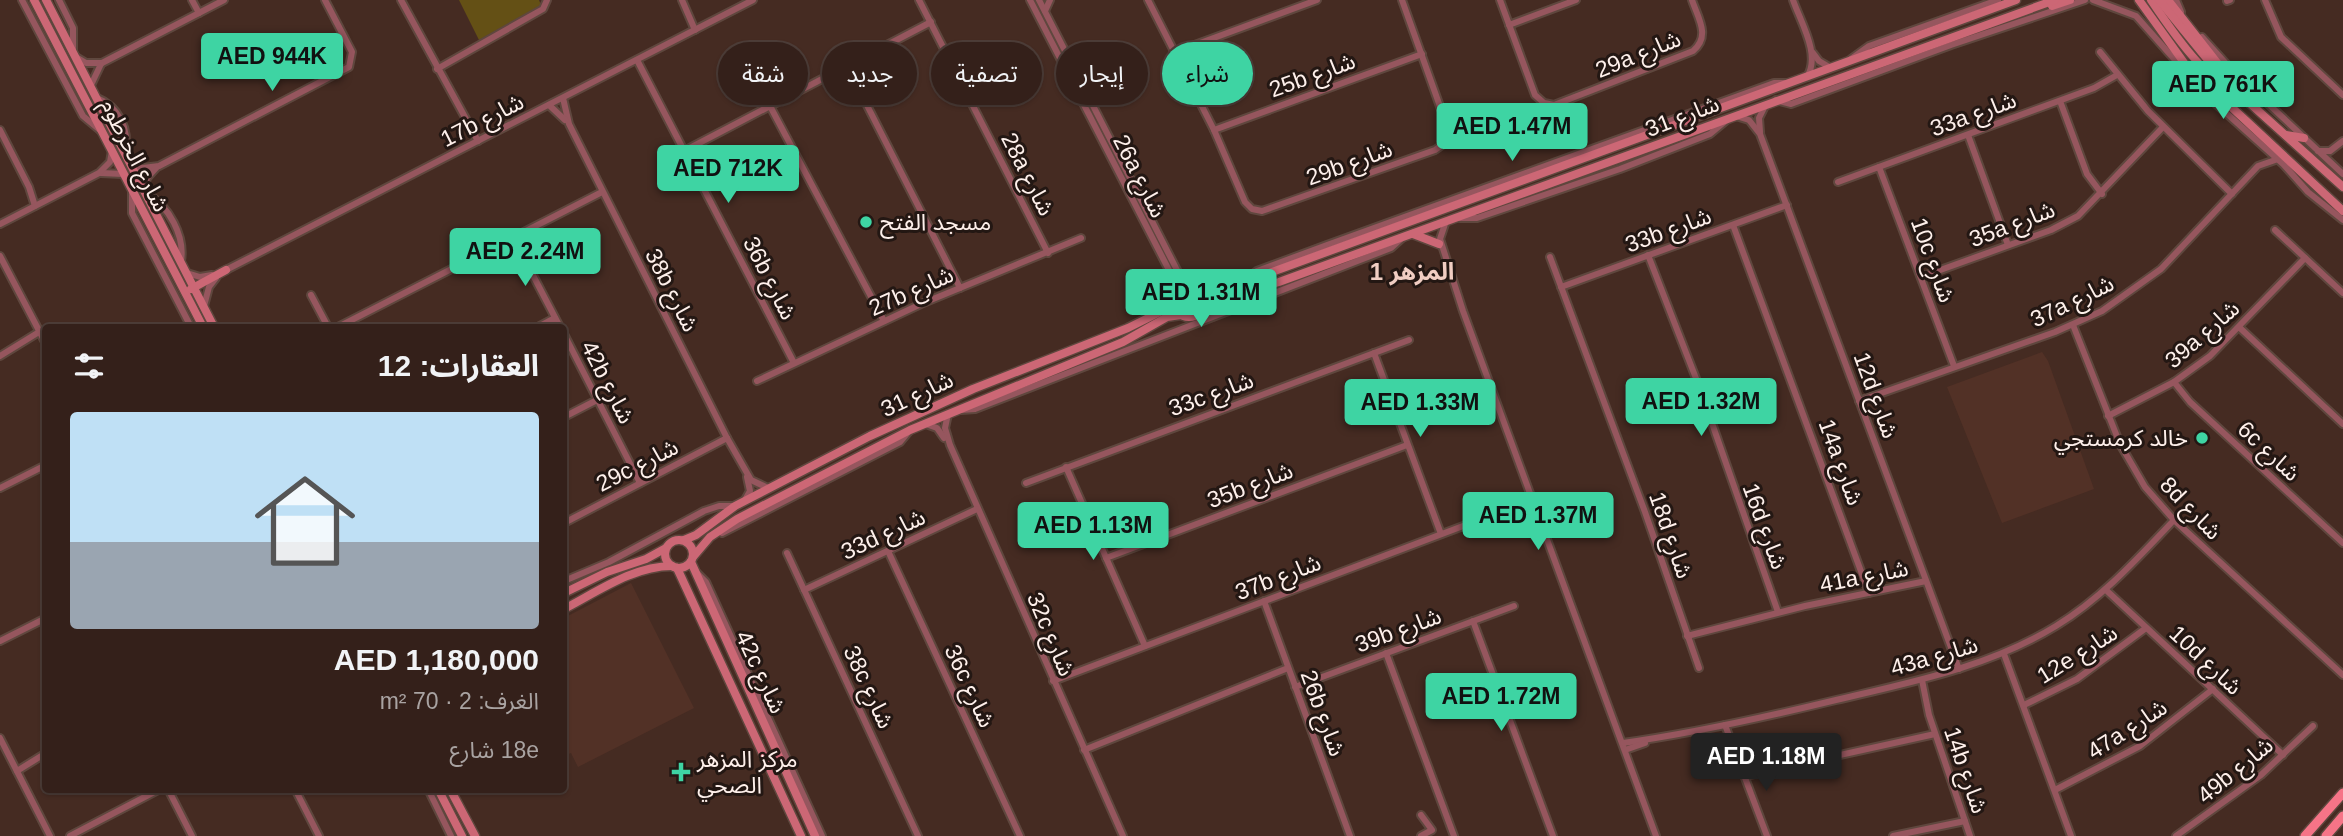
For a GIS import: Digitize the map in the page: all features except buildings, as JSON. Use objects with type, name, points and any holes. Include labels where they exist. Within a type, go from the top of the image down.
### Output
[{"type":"main road","points":[[2305,836],[2343,793]]},
{"type":"main road","points":[[2326,836],[2343,816]]},
{"type":"street","points":[[22,0],[83,116],[101,131]]},
{"type":"street","name":"شارع الخرطوم","points":[[34,0],[201,324]]},
{"type":"street","name":"شارع الخرطوم","points":[[46,0],[212,323]]},
{"type":"street","points":[[59,0],[73,28],[75,54],[86,63],[102,63],[224,0]]},
{"type":"street","points":[[192,0],[199,13]]},
{"type":"street","points":[[132,166],[148,169],[159,166],[349,67],[352,52],[325,0]]},
{"type":"street","points":[[401,0],[475,143]]},
{"type":"street","points":[[436,67],[543,9],[547,0]]},
{"type":"street","name":"17b شارع","points":[[187,273],[205,277],[226,270],[753,0]]},
{"type":"street","name":"28a شارع","points":[[919,0],[1048,253]]},
{"type":"street","name":"26a شارع","points":[[1030,0],[1173,279],[1174,297]]},
{"type":"street","name":"26a شارع","points":[[1039,0],[1178,272],[1190,286]]},
{"type":"street","points":[[1045,11],[1050,0]]},
{"type":"street","points":[[1148,0],[1168,42]]},
{"type":"street","points":[[1203,42],[1317,0]]},
{"type":"street","points":[[1402,0],[1422,54]]},
{"type":"street","points":[[1500,0],[1509,24],[1576,0]]},
{"type":"street","name":"29a شارع","points":[[1509,24],[1535,94],[1544,103],[1559,104],[1688,54],[1702,42],[1703,33],[1692,0]]},
{"type":"street","points":[[1793,0],[1813,63],[1806,79]]},
{"type":"street","name":"شارع 31","points":[[1200,291],[1219,290],[1242,283],[1833,69],[1996,3],[2016,0]]},
{"type":"street","points":[[1993,21],[2040,0]]},
{"type":"street","name":"شارع 31","points":[[1203,308],[1215,300],[1279,282],[2055,0]]},
{"type":"street","points":[[1993,21],[2002,23],[2070,0]]},
{"type":"street","points":[[1776,100],[1791,104],[1951,45],[2085,0]]},
{"type":"street","points":[[2093,0],[2136,16],[2179,67],[2222,111],[2278,159],[2308,192],[2343,220]]},
{"type":"street","points":[[2131,0],[2156,33],[2221,100],[2343,211]]},
{"type":"street","points":[[2139,0],[2165,40]]},
{"type":"street","points":[[2151,0],[2192,54],[2216,80],[2225,81]]},
{"type":"street","points":[[2159,0],[2225,81],[2343,187]]},
{"type":"street","points":[[2168,0],[2222,69],[2225,81]]},
{"type":"street","points":[[2176,0],[2185,17],[2231,69],[2343,174]]},
{"type":"street","points":[[2265,0],[2274,25],[2286,43],[2343,95]]},
{"type":"street","points":[[683,2],[698,28]]},
{"type":"street","points":[[892,42],[930,22]]},
{"type":"street","points":[[1810,48],[1819,61],[1833,69]]},
{"type":"street","points":[[2100,52],[2163,127],[2232,194]]},
{"type":"street","name":"25b شارع","points":[[1214,130],[1422,54]]},
{"type":"street","name":"29b شارع","points":[[1214,130],[1245,202],[1257,211],[1273,209],[1435,150],[1447,138],[1447,126],[1422,54]]},
{"type":"street","name":"36b شارع","points":[[637,60],[794,363]]},
{"type":"street","points":[[91,86],[93,76],[102,63]]},
{"type":"street","name":"33a شارع","points":[[1838,181],[2060,101],[2094,88],[2117,75]]},
{"type":"street","points":[[684,151],[822,79]]},
{"type":"street","points":[[1242,283],[1252,273],[1326,245],[1774,83],[1792,84]]},
{"type":"street","name":"38b شارع","points":[[563,98],[569,124],[727,438],[756,484],[769,488]]},
{"type":"street","points":[[2221,100],[2222,111]]},
{"type":"street","points":[[2060,101],[2087,174],[2102,194]]},
{"type":"street","points":[[1760,134],[1759,118],[1766,104]]},
{"type":"street","name":"38b شارع","points":[[549,105],[569,124]]},
{"type":"street","points":[[867,105],[960,288]]},
{"type":"street","points":[[1201,105],[1214,130]]},
{"type":"street","points":[[770,106],[884,321]]},
{"type":"street","points":[[1732,118],[1749,120],[1760,134]]},
{"type":"street","name":"35a شارع","points":[[1920,276],[2065,224],[2102,194],[2163,127]]},
{"type":"street","points":[[0,130],[38,204]]},
{"type":"street","name":"12d شارع","points":[[1760,134],[1959,669]]},
{"type":"street","points":[[1968,135],[2008,245]]},
{"type":"street","points":[[2285,135],[2304,138]]},
{"type":"street","points":[[2318,151],[2337,147],[2343,141]]},
{"type":"street","points":[[2259,166],[2262,145]]},
{"type":"street","points":[[2335,167],[2337,147]]},
{"type":"street","points":[[0,224],[99,173],[110,162],[111,151]]},
{"type":"street","name":"37a شارع","points":[[1859,401],[2073,325],[2123,297],[2151,276],[2259,166],[2278,159]]},
{"type":"street","points":[[145,192],[147,178],[159,166]]},
{"type":"street","name":"10c شارع","points":[[1879,167],[1954,366]]},
{"type":"street","points":[[99,173],[123,174]]},
{"type":"street","points":[[132,191],[133,216],[189,324]]},
{"type":"street","points":[[344,324],[602,192]]},
{"type":"street","points":[[1490,192],[1480,200],[1441,215],[1432,226],[1656,836]]},
{"type":"street","name":"33b شارع","points":[[1561,287],[1787,205]]},
{"type":"street","points":[[1446,259],[1440,236],[1450,220]]},
{"type":"street","name":"14a شارع","points":[[1733,225],[1869,593]]},
{"type":"street","points":[[2274,230],[2343,293]]},
{"type":"street","points":[[154,232],[161,239],[187,286],[195,287],[226,270]]},
{"type":"street","points":[[952,411],[975,409],[1120,354],[1391,248],[1407,235],[1426,236],[1439,244]]},
{"type":"street","name":"42b شارع","points":[[513,237],[558,324]]},
{"type":"street","name":"27b شارع","points":[[757,381],[884,321],[1081,238]]},
{"type":"street","points":[[0,256],[42,338]]},
{"type":"street","name":"16d شارع","points":[[1648,256],[1699,386],[1778,612]]},
{"type":"street","name":"18d شارع","points":[[1550,257],[1699,668]]},
{"type":"street","name":"39a شارع","points":[[2108,416],[2174,382],[2210,356],[2305,258]]},
{"type":"street","name":"17b شارع","points":[[204,307],[209,287],[226,270]]},
{"type":"street","points":[[1190,286],[1200,291],[1204,297],[1203,308],[1195,316],[1181,315],[1174,306],[1174,297],[1183,287],[1190,286]]},
{"type":"street","points":[[311,295],[326,324]]},
{"type":"street","name":"شارع 31","points":[[684,540],[769,488],[870,436],[973,389],[1136,324],[1160,312],[1174,297]]},
{"type":"street","name":"شارع 31","points":[[692,563],[710,537],[764,504],[923,424],[1115,346],[1167,317],[1181,315]]},
{"type":"street","points":[[543,324],[555,318]]},
{"type":"street","name":"8d شارع","points":[[2073,325],[2108,416],[2136,474],[2174,520],[2343,675]]},
{"type":"street","points":[[2240,328],[2343,424]]},
{"type":"street","points":[[0,356],[22,345],[39,332]]},
{"type":"street","name":"42b شارع","points":[[567,340],[640,483]]},
{"type":"street","name":"33c شارع","points":[[1026,483],[1409,340]]},
{"type":"street","points":[[22,345],[42,342]]},
{"type":"street","points":[[1374,353],[1441,534]]},
{"type":"street","name":"6c شارع","points":[[2174,382],[2190,402],[2343,542]]},
{"type":"street","points":[[567,415],[597,400]]},
{"type":"street","name":"32c شارع","points":[[952,411],[945,425],[950,445],[1052,681],[1123,836]]},
{"type":"street","name":"32c شارع","points":[[923,424],[937,428],[950,445]]},
{"type":"street","name":"29c شارع","points":[[567,521],[727,438]]},
{"type":"street","name":"35b شارع","points":[[1106,558],[1407,445]]},
{"type":"street","points":[[0,488],[42,467]]},
{"type":"street","points":[[1066,467],[1145,646]]},
{"type":"street","points":[[567,580],[609,562],[707,510],[739,505],[750,491],[746,472]]},
{"type":"street","name":"37b شارع","points":[[1052,681],[1533,500]]},
{"type":"street","name":"33d شارع","points":[[804,590],[977,509]]},
{"type":"street","name":"43a شارع","points":[[1624,747],[1918,681],[2004,653],[2057,625],[2106,590],[2174,520]]},
{"type":"street","points":[[567,592],[607,572],[646,559],[666,548],[673,540],[684,540],[692,547],[692,563],[706,582],[822,836]]},
{"type":"street","points":[[666,548],[665,558],[675,567]]},
{"type":"street","name":"36c شارع","points":[[888,551],[1020,836]]},
{"type":"street","name":"38c شارع","points":[[787,553],[918,836]]},
{"type":"street","points":[[567,607],[627,577],[659,566],[675,567],[692,563]]},
{"type":"street","name":"42c شارع","points":[[692,563],[815,836]]},
{"type":"street","name":"42c شارع","points":[[675,567],[697,605],[801,836]]},
{"type":"street","name":"41a شارع","points":[[1687,636],[1778,612],[1926,581]]},
{"type":"street","name":"10d شارع","points":[[2106,590],[2283,755]]},
{"type":"street","points":[[697,605],[707,601]]},
{"type":"street","name":"26b شارع","points":[[1264,601],[1350,836]]},
{"type":"street","name":"39b شارع","points":[[1295,687],[1514,606]]},
{"type":"street","points":[[0,641],[42,620]]},
{"type":"street","points":[[1473,621],[1553,836]]},
{"type":"street","name":"12e شارع","points":[[2024,705],[2077,679],[2146,628]]},
{"type":"street","points":[[1386,653],[1454,836]]},
{"type":"street","name":"12e شارع","points":[[2004,653],[2071,836]]},
{"type":"street","points":[[1084,750],[1288,668]]},
{"type":"street","name":"14b شارع","points":[[1918,681],[1970,836]]},
{"type":"street","name":"47a شارع","points":[[2055,790],[2140,746],[2213,689]]},
{"type":"street","points":[[1729,725],[1767,836]]},
{"type":"street","name":"49b شارع","points":[[2176,836],[2235,795],[2283,755],[2312,726]]},
{"type":"street","points":[[1746,779],[1779,769],[1907,741],[1934,732]]},
{"type":"street","points":[[0,737],[50,836]]},
{"type":"street","points":[[16,768],[42,755]]},
{"type":"street","points":[[70,836],[152,793]]},
{"type":"street","points":[[170,793],[192,836]]},
{"type":"street","points":[[297,793],[319,836]]},
{"type":"street","points":[[430,793],[451,836]]},
{"type":"street","points":[[440,793],[462,836]]},
{"type":"street","points":[[452,793],[475,836]]},
{"type":"street","points":[[1421,815],[1434,833],[1421,836]]},
{"type":"street","points":[[1894,836],[1964,818]]},
{"type":"shaded area","points":[[459,0],[539,0],[541,5],[479,40]]},
{"type":"shaded area","points":[[2042,352],[2048,361],[2094,489],[2002,523],[1947,387]]},
{"type":"shaded area","points":[[631,583],[694,708],[578,767],[571,753],[567,755],[567,616]]},
{"type":"place","name":"مسجد الفتح","points":[[866,222]]},
{"type":"place","name":"خالد كرمستجي","points":[[2202,438]]},
{"type":"place","name":"مركز المزهر الصحي","points":[[681,772]]},
{"type":"district","name":"المزهر 1","points":[[1412,271]]}]
